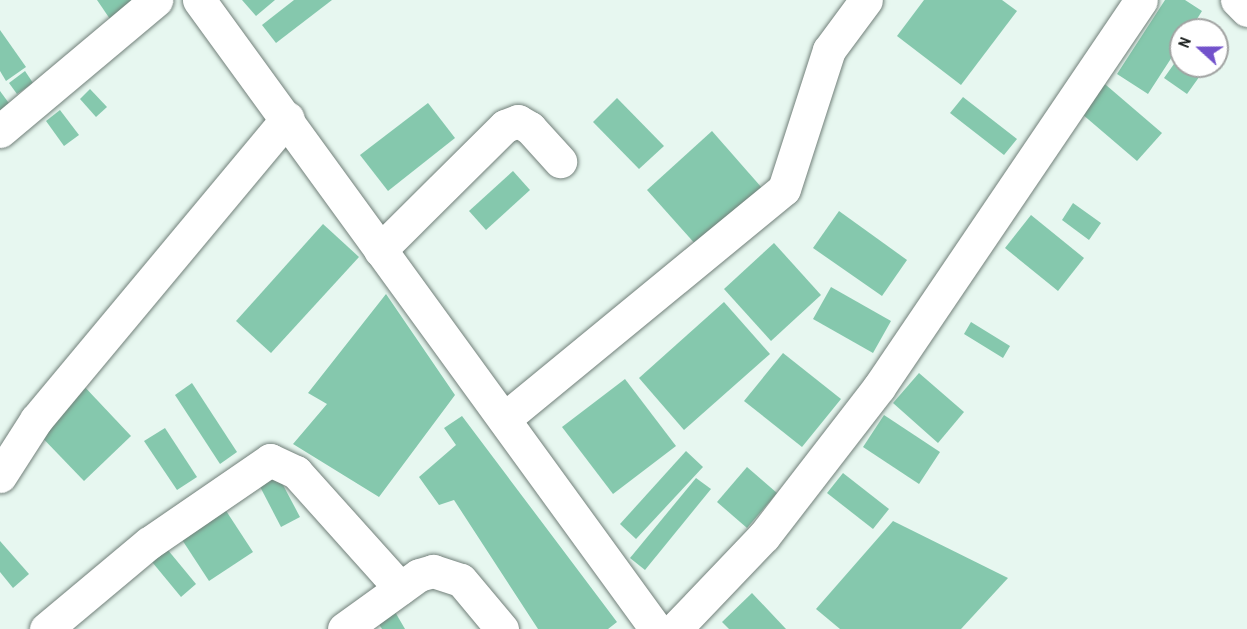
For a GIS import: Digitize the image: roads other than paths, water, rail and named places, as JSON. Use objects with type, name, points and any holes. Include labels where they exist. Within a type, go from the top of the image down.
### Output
[{"type":"street","points":[[0,131],[156,0]]},
{"type":"street","points":[[199,0],[288,118],[380,249],[657,629]]},
{"type":"street","points":[[504,419],[784,189],[829,50],[866,0]]},
{"type":"street","points":[[675,629],[764,536],[879,387],[1141,0]]},
{"type":"street","points":[[1237,0],[1247,10]]},
{"type":"street","points":[[0,476],[36,420],[288,118]]},
{"type":"street","points":[[380,249],[504,126],[518,121],[530,128],[560,161]]},
{"type":"street","points":[[46,629],[149,543],[270,460],[296,472],[400,588]]},
{"type":"street","points":[[344,629],[419,575],[447,573],[461,580],[502,629]]}]
